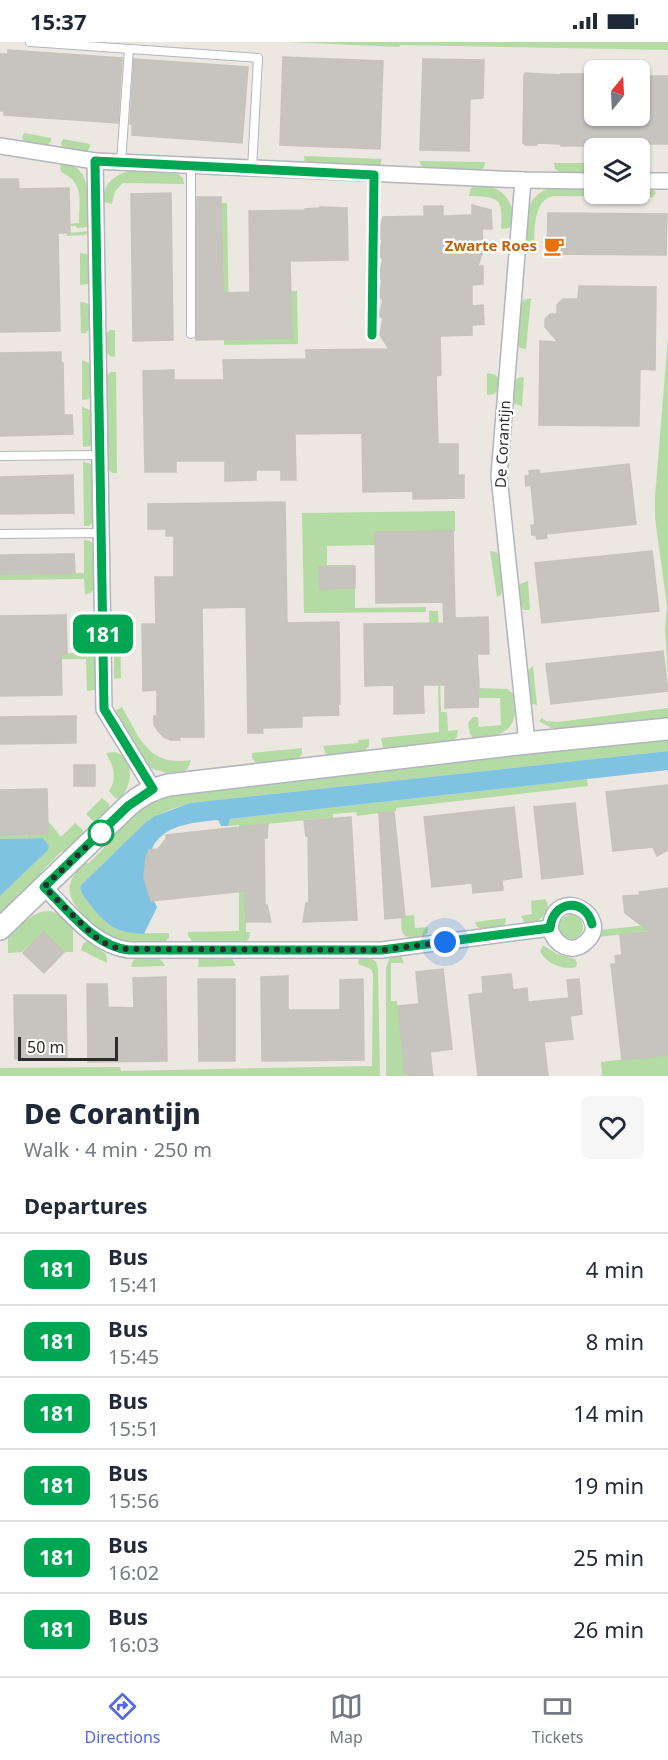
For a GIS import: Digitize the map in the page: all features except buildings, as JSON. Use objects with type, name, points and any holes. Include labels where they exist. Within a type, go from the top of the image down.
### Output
[{"type":"street","points":[[0,146],[121,163],[374,175],[584,181]]},
{"type":"street","points":[[95,161],[104,709],[153,789]]},
{"type":"street","name":"De Corantijn","points":[[523,180],[499,476],[527,743]]},
{"type":"street","points":[[650,181],[668,181]]},
{"type":"street","points":[[0,929],[128,806],[153,789],[168,785],[527,743],[668,729]]},
{"type":"street","points":[[44,887],[102,942],[119,949],[129,950],[382,950],[550,928]]},
{"type":"lane","points":[[30,42],[258,58],[252,169]]},
{"type":"lane","points":[[121,163],[129,49]]},
{"type":"lane","points":[[190,334],[191,166]]},
{"type":"lane","points":[[372,335],[374,175]]},
{"type":"lane","points":[[0,456],[100,455]]},
{"type":"lane","points":[[0,534],[101,533]]},
{"type":"green space","points":[[288,42],[668,42],[668,50],[400,45],[399,47]]},
{"type":"green space","points":[[24,133],[51,138],[51,141],[47,146],[27,143],[22,137]]},
{"type":"green space","points":[[63,139],[90,144],[90,147],[87,152],[70,150],[62,146]]},
{"type":"green space","points":[[304,156],[382,159],[380,167],[309,165],[305,162]]},
{"type":"green space","points":[[419,161],[485,162],[480,171],[423,168]]},
{"type":"green space","points":[[554,163],[584,163],[584,173],[562,173],[555,169]]},
{"type":"green space","points":[[63,164],[73,166],[80,171],[87,188],[90,227],[69,226],[69,233],[90,231],[85,235],[67,236],[66,224],[79,223],[80,200],[74,181],[61,172],[60,166]]},
{"type":"green space","points":[[131,171],[178,174],[183,178],[184,184],[123,183],[115,191],[112,204],[104,202],[107,185],[120,174]]},
{"type":"green space","points":[[476,185],[492,187],[507,198],[513,216],[509,228],[501,229],[501,211],[497,201],[487,197],[469,196],[471,188]]},
{"type":"green space","points":[[584,187],[584,196],[554,196],[541,204],[536,219],[534,254],[526,251],[524,247],[529,207],[539,193],[547,189]]},
{"type":"green space","points":[[650,188],[656,193],[650,197]]},
{"type":"green space","points":[[221,203],[227,203],[229,339],[291,338],[291,291],[297,291],[298,344],[224,345]]},
{"type":"green space","points":[[80,253],[87,254],[90,258],[88,284],[80,285]]},
{"type":"green space","points":[[531,298],[526,349],[520,348],[517,344],[520,304]]},
{"type":"green space","points":[[80,302],[87,303],[91,308],[91,326],[86,333],[81,333]]},
{"type":"green space","points":[[110,330],[115,330],[115,357],[105,351],[106,334]]},
{"type":"green space","points":[[668,337],[668,676],[665,630],[667,606],[655,518],[655,497]]},
{"type":"green space","points":[[82,360],[89,363],[93,381],[89,399],[82,400]]},
{"type":"green space","points":[[111,372],[116,372],[117,473],[112,473],[107,468],[106,379]]},
{"type":"green space","points":[[487,373],[496,375],[500,385],[491,395],[487,395]]},
{"type":"green space","points":[[524,377],[522,406],[514,404],[511,400],[514,381]]},
{"type":"green space","points":[[82,407],[90,410],[94,428],[90,446],[83,447]]},
{"type":"green space","points":[[83,462],[93,467],[94,520],[89,526],[84,526]]},
{"type":"green space","points":[[455,511],[455,531],[375,532],[375,545],[327,546],[327,565],[355,565],[355,608],[426,607],[426,612],[304,613],[302,513]]},
{"type":"green space","points":[[84,540],[94,545],[95,587],[91,593],[85,594],[84,579],[0,580],[0,574],[84,573]]},
{"type":"green space","points":[[490,551],[500,556],[503,587],[501,595],[497,597]]},
{"type":"green space","points":[[528,581],[530,610],[524,610],[519,605],[518,589],[520,584]]},
{"type":"green space","points":[[429,611],[438,611],[441,712],[447,712],[448,731],[458,730],[457,737],[451,742],[386,749],[383,748],[381,738],[439,732],[438,684],[431,684]]},
{"type":"green space","points":[[85,615],[96,623],[97,685],[95,690],[87,691],[86,659],[0,660],[0,655],[79,653],[79,628],[85,627]]},
{"type":"green space","points":[[120,620],[121,678],[114,679],[114,624],[115,621]]},
{"type":"green space","points":[[533,666],[537,705],[530,702],[527,671]]},
{"type":"green space","points":[[479,688],[507,689],[515,695],[515,716],[503,732],[475,739],[470,734],[468,723],[473,717],[478,717],[479,727],[501,725],[500,698],[479,698]]},
{"type":"green space","points":[[122,707],[134,730],[155,755],[177,761],[191,760],[188,768],[184,771],[167,773],[147,766],[113,712]]},
{"type":"green space","points":[[668,708],[668,718],[559,729],[551,728],[539,721],[542,718],[546,721],[558,722]]},
{"type":"green space","points":[[668,738],[668,751],[190,803],[167,811],[146,822],[80,886],[86,899],[110,924],[126,932],[169,933],[169,938],[163,943],[131,944],[112,938],[96,928],[82,913],[70,892],[72,878],[77,870],[85,861],[88,864],[110,842],[108,839],[115,832],[147,806],[175,794]]},
{"type":"green space","points":[[369,739],[369,746],[364,751],[330,755],[326,754],[323,746],[358,743],[358,740]]},
{"type":"green space","points":[[302,748],[302,754],[298,759],[259,763],[252,758],[252,753]]},
{"type":"green space","points":[[115,752],[126,760],[130,773],[127,787],[120,799],[115,798],[109,791],[114,772],[106,753]]},
{"type":"green space","points":[[587,779],[588,786],[396,808],[396,811],[357,816],[356,812],[333,814],[334,900],[329,901],[328,818],[245,826],[246,932],[250,932],[249,939],[245,942],[194,943],[188,936],[188,932],[239,931],[239,825],[228,826],[230,819]]},
{"type":"green space","points":[[102,798],[109,804],[109,810],[98,821],[93,821],[86,814]]},
{"type":"green space","points":[[48,821],[61,837],[75,823],[83,830],[82,836],[65,853],[62,851],[40,873],[42,875],[0,916],[0,896],[48,850],[49,846],[43,838],[0,839],[0,835],[48,834]]},
{"type":"green space","points":[[545,899],[548,906],[543,916],[533,924],[525,923],[521,916],[532,914],[531,901]]},
{"type":"green space","points":[[50,911],[63,915],[73,925],[73,952],[64,952],[43,932],[22,952],[8,953],[10,934],[38,913]]},
{"type":"green space","points":[[414,915],[415,928],[428,927],[428,932],[424,936],[410,937],[402,932],[401,916]]},
{"type":"green space","points":[[571,915],[580,918],[583,927],[580,936],[571,939],[562,936],[559,927],[562,918]]},
{"type":"green space","points":[[506,918],[505,925],[495,929],[477,927],[475,922]]},
{"type":"green space","points":[[668,923],[668,929],[599,937],[600,930]]},
{"type":"green space","points":[[87,941],[106,954],[107,963],[81,950]]},
{"type":"green space","points":[[543,945],[557,954],[575,959],[576,967],[566,968],[550,962],[540,951]]},
{"type":"green space","points":[[397,954],[401,956],[404,963],[391,963],[391,1001],[397,1001],[405,1076],[386,1076],[386,968],[389,959]]},
{"type":"green space","points":[[137,957],[157,958],[165,966],[131,967]]},
{"type":"green space","points":[[202,957],[231,957],[236,966],[198,967],[199,959]]},
{"type":"green space","points":[[359,957],[370,957],[376,962],[378,968],[380,1076],[0,1076],[0,1068],[120,1067],[121,1071],[372,1066],[373,974],[371,969],[358,964]]},
{"type":"green space","points":[[668,1054],[668,1076],[599,1076],[602,1075],[601,1062]]},
{"type":"water","points":[[668,751],[668,770],[230,819],[228,826],[221,826],[217,820],[179,826],[162,835],[151,851],[151,889],[157,907],[144,934],[127,932],[108,924],[84,897],[80,886],[146,822],[155,816],[190,803]]},
{"type":"water","points":[[43,838],[49,846],[48,850],[0,896],[0,839]]},
{"type":"bus line","name":"181","points":[[372,335],[374,175],[95,161],[104,709],[153,789],[128,806],[44,887],[102,942],[119,949],[129,950],[382,950],[550,928],[550,921],[554,914],[559,909],[573,905],[586,911],[592,924]]},
{"type":"place","name":"Zwarte Roes","points":[[554,246]]},
{"type":"route","points":[[101,833],[44,887],[94,936],[119,949],[382,950],[445,942]]}]
